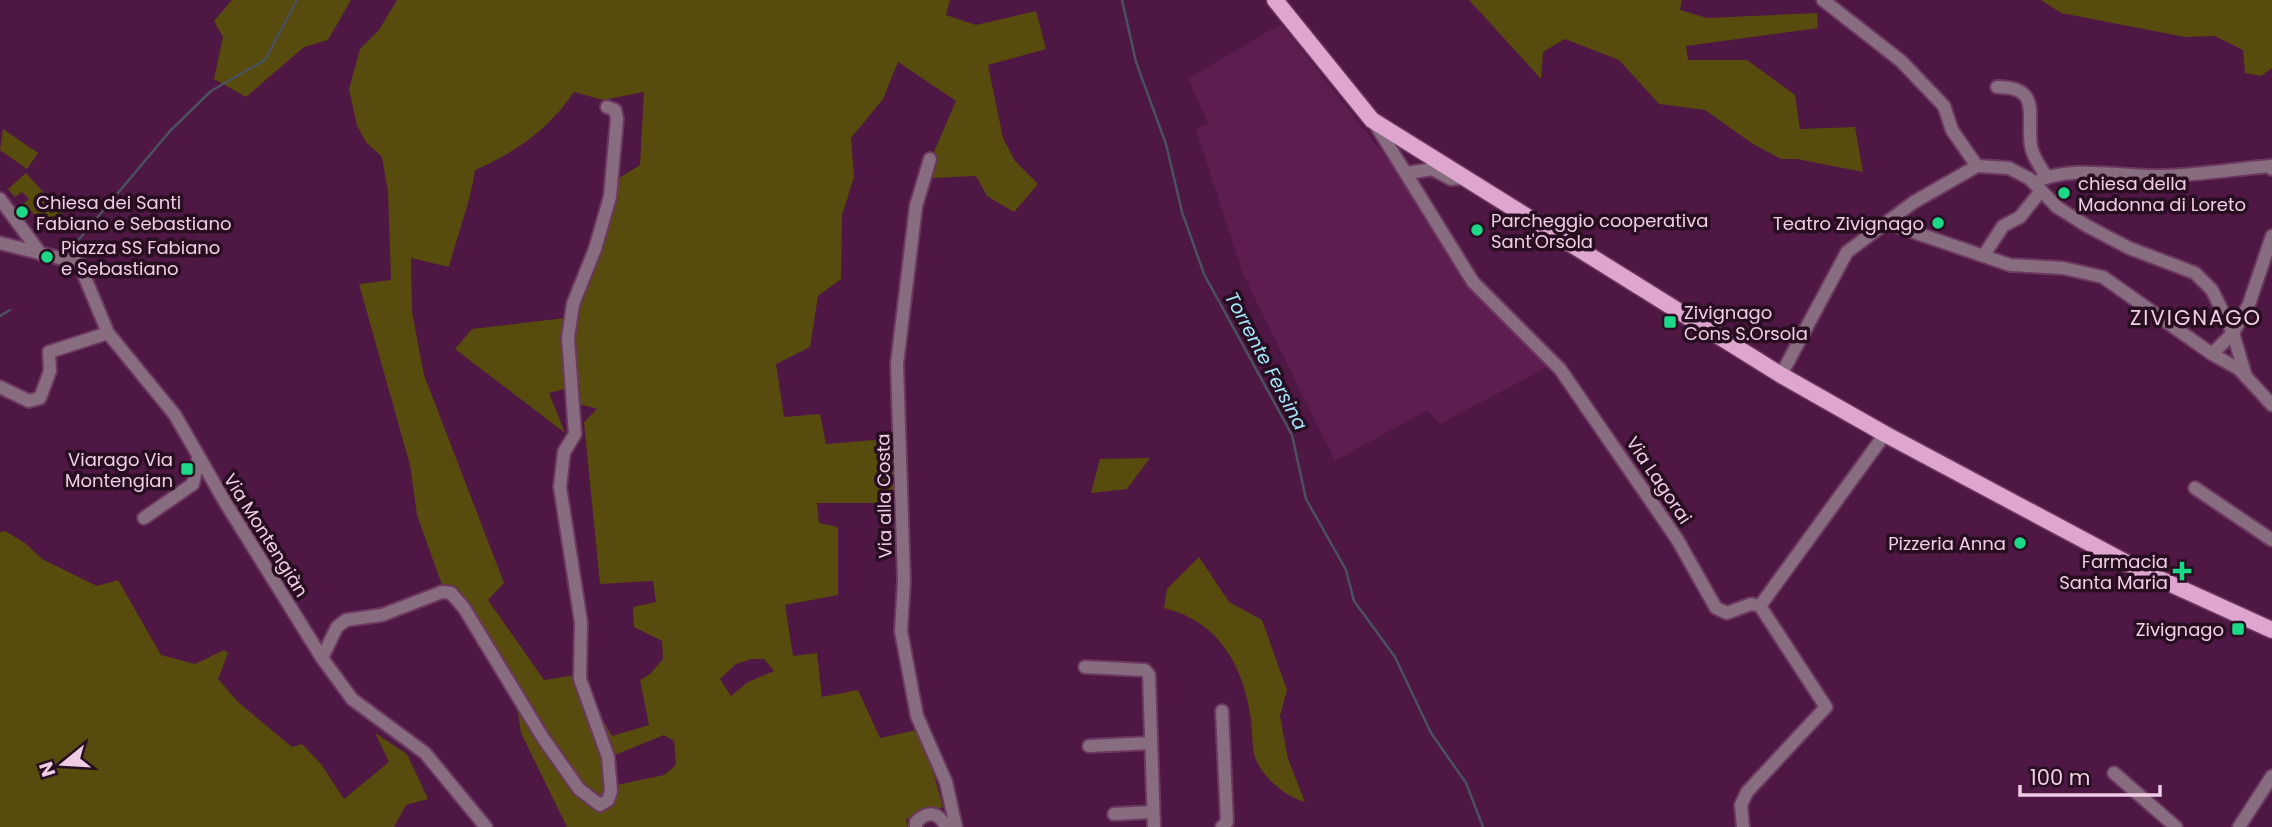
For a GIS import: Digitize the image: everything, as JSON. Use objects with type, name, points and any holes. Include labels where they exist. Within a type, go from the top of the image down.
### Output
[{"type":"main road","name":"Via Lagorai","points":[[1275,0],[1372,120],[1781,375],[1885,434],[2140,570],[2272,630]]},
{"type":"street","points":[[1823,0],[1902,61],[1944,106],[1952,130],[1977,166]]},
{"type":"street","points":[[1997,87],[2013,87],[2026,96],[2032,109],[2031,145],[2034,158],[2046,176]]},
{"type":"street","points":[[322,657],[337,627],[346,620],[382,615],[442,592],[451,593],[464,608],[543,738],[579,789],[600,804],[608,800],[611,791],[608,757],[580,679],[581,621],[560,486],[564,452],[575,433],[568,374],[568,338],[573,304],[595,249],[610,197],[617,119],[615,110],[607,107]]},
{"type":"street","name":"Via Lagorai","points":[[1372,120],[1408,173],[1473,282],[1560,369],[1677,540],[1716,608],[1727,612],[1751,604],[1759,606]]},
{"type":"street","points":[[1408,173],[1420,149]]},
{"type":"street","name":"Via alla Costa","points":[[930,159],[920,183],[916,206],[897,364],[904,581],[901,631],[917,716],[946,782],[956,827]]},
{"type":"street","points":[[1781,375],[1847,252],[1914,202],[1977,166],[2010,168],[2087,226],[2148,256],[2195,273],[2212,290],[2233,332],[2246,377]]},
{"type":"street","points":[[1984,255],[2003,226],[2020,217],[2046,176],[2109,172],[2137,177],[2167,176],[2271,167]]},
{"type":"street","name":"Via Lagorai","points":[[1408,173],[1432,169],[1451,179],[1466,178]]},
{"type":"street","points":[[0,200],[41,254]]},
{"type":"street","points":[[1887,223],[2010,265],[2063,268],[2103,277],[2212,354],[2239,369],[2272,405]]},
{"type":"street","points":[[2212,354],[2233,332],[2249,304],[2272,236]]},
{"type":"street","points":[[0,243],[41,254]]},
{"type":"street","name":"Via Montengiàn","points":[[41,254],[79,263],[108,333],[175,415],[198,459],[322,657],[352,699],[425,753],[486,827]]},
{"type":"street","points":[[0,387],[29,401],[40,398],[50,371],[48,352],[108,333]]},
{"type":"street","points":[[1743,827],[1741,805],[1747,792],[1826,707],[1759,606],[1874,454],[1885,434]]},
{"type":"street","points":[[144,518],[193,484],[198,459]]},
{"type":"street","points":[[2195,488],[2272,540]]},
{"type":"street","points":[[1085,667],[1145,670],[1149,675],[1154,827]]},
{"type":"street","points":[[1222,711],[1227,822],[1222,827]]},
{"type":"street","points":[[1090,746],[1151,743]]},
{"type":"street","points":[[2114,773],[2176,827]]},
{"type":"street","points":[[2239,827],[2272,776]]},
{"type":"street","points":[[1114,814],[1153,812]]},
{"type":"street","points":[[916,827],[916,821],[923,815],[934,813],[942,818],[946,827]]},
{"type":"shaded area","points":[[232,0],[351,0],[328,40],[304,47],[246,97],[214,79],[223,37],[214,21]]},
{"type":"shaded area","points":[[397,0],[950,0],[946,15],[976,25],[1036,11],[1046,49],[988,65],[1003,138],[1015,161],[1038,184],[1014,212],[987,196],[976,176],[931,178],[927,168],[956,101],[898,62],[883,99],[851,138],[854,177],[842,215],[841,279],[818,296],[810,347],[776,364],[784,417],[820,414],[826,444],[898,438],[893,503],[817,503],[819,523],[838,527],[838,595],[785,605],[793,656],[817,653],[822,697],[858,690],[880,738],[921,729],[943,807],[906,819],[908,827],[567,827],[521,733],[515,693],[443,588],[417,515],[410,465],[359,284],[391,280],[388,191],[382,157],[366,142],[357,126],[349,89],[360,49],[379,30]],"holes":[[[574,92],[603,100],[644,92],[640,165],[611,183],[602,250],[580,294],[572,355],[576,403],[597,409],[584,422],[600,584],[653,581],[656,602],[633,607],[634,627],[662,641],[663,659],[650,674],[640,680],[649,725],[612,736],[577,675],[544,680],[488,600],[504,583],[424,375],[412,312],[411,258],[449,267],[475,170],[504,156],[542,129]],[[752,659],[764,659],[774,671],[748,682],[731,696],[720,679],[736,664]],[[664,735],[674,741],[676,765],[664,775],[612,786],[610,757]]]},
{"type":"shaded area","points":[[1469,0],[1682,0],[1680,10],[1707,18],[1817,13],[1818,28],[1686,46],[1688,60],[1747,60],[1795,95],[1800,129],[1855,127],[1863,172],[1797,159],[1781,159],[1753,144],[1705,110],[1659,104],[1619,60],[1565,39],[1543,52],[1541,79]]},
{"type":"shaded area","points":[[2041,0],[2272,0],[2272,68],[2261,76],[2245,73],[2243,50],[2215,36],[2185,37],[2061,13]]},
{"type":"shaded area","points":[[1281,24],[1400,175],[1455,269],[1547,367],[1440,424],[1427,410],[1335,461],[1243,274],[1196,129],[1208,123],[1188,79]]},
{"type":"shaded area","points":[[3,129],[38,153],[27,169],[0,150]]},
{"type":"shaded area","points":[[26,173],[64,215],[48,230],[24,203],[29,199],[22,192],[15,197],[8,189]]},
{"type":"shaded area","points":[[565,318],[565,389],[549,393],[565,433],[455,349],[472,329]]},
{"type":"shaded area","points":[[1150,458],[1127,489],[1091,493],[1100,459]]},
{"type":"shaded area","points":[[5,531],[25,543],[42,559],[97,586],[118,580],[161,655],[195,664],[224,650],[228,653],[218,679],[239,703],[292,747],[302,744],[321,764],[344,799],[389,762],[375,733],[407,754],[428,799],[406,805],[394,827],[0,827],[0,532]]},
{"type":"shaded area","points":[[1199,557],[1229,602],[1262,620],[1287,690],[1280,716],[1288,759],[1305,802],[1277,787],[1257,762],[1242,681],[1226,649],[1200,624],[1164,608],[1167,589]]},
{"type":"waterway","points":[[70,250],[170,131],[211,91],[265,60],[297,0]]},
{"type":"waterway","name":"Torrente Fersina","points":[[1122,0],[1136,62],[1166,144],[1182,212],[1204,274],[1292,435],[1306,499],[1346,570],[1354,601],[1395,657],[1431,733],[1466,783],[1483,827]]},
{"type":"waterway","points":[[0,316],[10,310]]},
{"type":"place","name":"chiesa della Madonna di Loreto","points":[[2064,193]]},
{"type":"place","name":"Chiesa dei Santi Fabiano e Sebastiano","points":[[22,212]]},
{"type":"place","name":"Teatro Zivignago","points":[[1938,223]]},
{"type":"place","name":"Parcheggio cooperativa Sant'Orsola","points":[[1477,230]]},
{"type":"place","name":"Piazza SS Fabiano e Sebastiano","points":[[47,257]]},
{"type":"place","name":"Zivignago Cons S.Orsola","points":[[1670,322]]},
{"type":"place","name":"Viarago Via Montengian","points":[[187,469]]},
{"type":"place","name":"Pizzeria Anna","points":[[2020,543]]},
{"type":"place","name":"Farmacia Santa Maria","points":[[2182,571]]},
{"type":"place","name":"Zivignago","points":[[2238,629]]},
{"type":"district","name":"ZIVIGNAGO","points":[[2196,317]]}]
